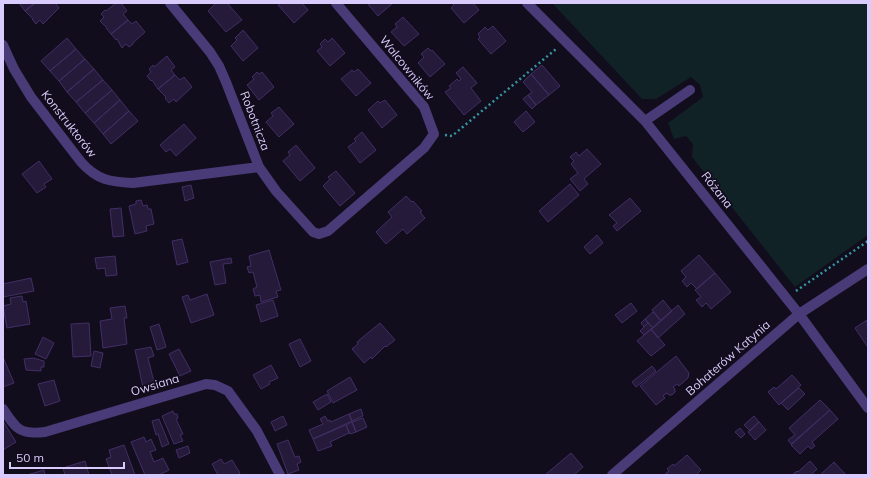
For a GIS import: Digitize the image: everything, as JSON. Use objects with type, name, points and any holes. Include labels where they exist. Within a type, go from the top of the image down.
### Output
[{"type":"street","name":"Robotnicza","points":[[170,3],[210,52],[219,66],[259,166],[276,191],[313,232],[319,234],[328,231],[424,148],[434,134]]},
{"type":"street","name":"Walcowników","points":[[336,3],[424,107],[434,134]]},
{"type":"street","name":"Różana","points":[[527,3],[645,121],[799,314],[868,408]]},
{"type":"street","name":"Konstruktorów","points":[[3,44],[14,69],[32,97],[80,162],[96,175],[112,182],[133,183],[259,166]]},
{"type":"street","points":[[645,121],[690,90]]},
{"type":"street","name":"Bohaterów Katynia","points":[[612,475],[799,314],[868,269]]},
{"type":"street","name":"Owsiana","points":[[3,409],[14,426],[28,433],[37,433],[52,430],[206,384],[215,385],[228,391],[253,425],[280,475]]},
{"type":"path","points":[[434,134],[452,136],[559,46]]},
{"type":"path","points":[[794,293],[868,241]]},
{"type":"shaded area","points":[[552,3],[868,3],[868,235],[795,287],[692,157],[693,144],[686,136],[674,139],[668,123],[703,97],[700,85],[691,77],[656,99],[642,99]]},
{"type":"building","points":[[19,3],[35,3],[25,11]]},
{"type":"building","points":[[35,3],[55,3],[59,8],[43,24],[40,20],[36,24],[25,11]]},
{"type":"building","points":[[116,3],[121,3],[127,11],[123,14],[128,20],[111,34],[100,21],[104,17],[101,14]]},
{"type":"building","points":[[214,3],[227,3],[242,20],[226,32],[208,11],[215,4]]},
{"type":"building","points":[[281,3],[302,3],[308,10],[294,23],[278,5]]},
{"type":"building","points":[[367,3],[393,3],[378,16]]},
{"type":"building","points":[[452,3],[473,3],[479,10],[464,23],[451,8],[454,5]]},
{"type":"building","points":[[403,17],[419,34],[404,46],[391,32],[397,27],[395,24]]},
{"type":"building","points":[[128,20],[132,24],[136,21],[145,32],[129,47],[126,44],[122,48],[117,39],[116,40],[111,34]]},
{"type":"building","points":[[493,26],[506,41],[491,54],[478,39],[480,37],[478,34],[485,27],[488,30]]},
{"type":"building","points":[[243,30],[258,48],[243,61],[231,46],[237,40],[235,38]]},
{"type":"building","points":[[67,38],[76,49],[50,71],[41,61]]},
{"type":"building","points":[[332,38],[345,53],[330,66],[317,51],[322,47],[320,44],[325,39],[328,42]]},
{"type":"building","points":[[428,48],[431,51],[432,50],[445,64],[430,77],[418,63],[424,57],[421,54]]},
{"type":"building","points":[[76,49],[85,59],[59,81],[50,71]]},
{"type":"building","points":[[167,56],[175,67],[171,70],[175,75],[158,89],[152,80],[151,81],[147,76],[151,72],[149,69],[153,65],[154,67]]},
{"type":"building","points":[[85,59],[94,69],[67,92],[59,81]]},
{"type":"building","points":[[542,65],[560,86],[549,95],[531,74]]},
{"type":"building","points":[[463,67],[477,83],[471,88],[481,101],[464,115],[445,92],[451,88],[449,86],[457,79],[459,81],[461,79],[456,73]]},
{"type":"building","points":[[94,69],[103,80],[76,102],[67,92]]},
{"type":"building","points":[[358,69],[371,83],[356,96],[341,79],[352,70],[354,72]]},
{"type":"building","points":[[257,72],[259,74],[262,72],[274,87],[259,100],[247,85],[254,79],[252,77]]},
{"type":"building","points":[[531,74],[549,95],[536,105],[528,95],[532,92],[523,82]]},
{"type":"building","points":[[175,75],[180,80],[184,77],[192,87],[176,102],[174,99],[169,103],[165,98],[166,97],[158,89]]},
{"type":"building","points":[[103,80],[112,90],[85,113],[76,102]]},
{"type":"building","points":[[112,90],[120,100],[94,123],[85,113]]},
{"type":"building","points":[[528,95],[536,105],[532,109],[523,99]]},
{"type":"building","points":[[120,100],[129,111],[103,134],[94,123]]},
{"type":"building","points":[[385,100],[397,115],[382,128],[368,110],[378,101],[380,103]]},
{"type":"building","points":[[279,107],[294,124],[279,137],[266,122],[273,116],[271,113]]},
{"type":"building","points":[[129,111],[138,121],[111,144],[103,134]]},
{"type":"building","points":[[526,111],[535,122],[523,132],[514,122]]},
{"type":"building","points":[[184,124],[196,138],[176,156],[170,149],[166,152],[160,145]]},
{"type":"building","points":[[362,132],[376,150],[360,163],[348,147],[356,141],[354,139]]},
{"type":"building","points":[[296,145],[315,168],[300,181],[283,161],[290,155],[288,152]]},
{"type":"building","points":[[587,149],[601,164],[584,179],[588,184],[580,191],[570,179],[578,173],[571,164],[574,161],[570,157],[576,152],[579,156]]},
{"type":"building","points":[[39,161],[52,179],[44,184],[46,187],[37,193],[22,174]]},
{"type":"building","points":[[336,171],[355,193],[340,206],[323,186],[330,179],[328,177]]},
{"type":"building","points":[[570,184],[579,195],[548,222],[539,211]]},
{"type":"building","points":[[191,185],[194,198],[185,201],[182,187]]},
{"type":"building","points":[[406,196],[422,211],[420,212],[425,218],[407,234],[403,229],[386,244],[376,232],[392,217],[388,212]]},
{"type":"building","points":[[630,198],[641,211],[617,231],[613,226],[617,223],[609,215]]},
{"type":"building","points":[[141,200],[143,206],[147,205],[148,209],[151,209],[154,224],[146,226],[147,231],[135,234],[129,206],[136,204],[136,201]]},
{"type":"building","points":[[121,208],[124,236],[113,237],[110,209]]},
{"type":"building","points":[[597,235],[603,243],[590,254],[584,247]]},
{"type":"building","points":[[182,239],[188,262],[177,265],[172,241]]},
{"type":"building","points":[[269,250],[281,290],[276,291],[278,297],[261,302],[260,295],[255,296],[253,289],[257,287],[253,272],[249,273],[247,267],[251,266],[249,256]]},
{"type":"building","points":[[699,255],[715,273],[697,289],[691,283],[687,287],[682,281],[686,277],[681,271]]},
{"type":"building","points":[[115,256],[117,275],[106,276],[105,268],[97,269],[95,258]]},
{"type":"building","points":[[231,258],[232,263],[223,264],[226,283],[215,285],[210,262]]},
{"type":"building","points":[[715,273],[731,292],[711,309],[706,303],[702,307],[696,300],[701,297],[695,290]]},
{"type":"building","points":[[31,278],[34,291],[3,297],[3,284]]},
{"type":"building","points":[[207,294],[214,315],[191,323],[182,297],[188,295],[190,300]]},
{"type":"building","points":[[22,296],[23,302],[26,301],[30,324],[7,328],[3,306],[11,304],[10,298]]},
{"type":"building","points":[[273,300],[278,316],[261,322],[256,305]]},
{"type":"building","points":[[663,300],[672,311],[661,321],[652,310]]},
{"type":"building","points":[[631,303],[637,311],[622,323],[615,315]]},
{"type":"building","points":[[678,305],[685,314],[658,338],[651,329]]},
{"type":"building","points":[[125,306],[127,318],[124,318],[127,344],[103,348],[100,321],[112,319],[110,308]]},
{"type":"building","points":[[653,312],[661,321],[653,328],[645,319]]},
{"type":"building","points":[[645,319],[648,323],[644,327],[641,323]]},
{"type":"building","points":[[867,320],[868,345],[867,346],[855,328]]},
{"type":"building","points":[[89,323],[91,356],[73,357],[71,324]]},
{"type":"building","points":[[380,323],[395,340],[386,347],[385,346],[372,359],[371,357],[364,363],[352,349],[358,344],[357,342]]},
{"type":"building","points":[[648,323],[653,328],[644,335],[640,331]]},
{"type":"building","points":[[159,324],[166,347],[157,350],[150,327]]},
{"type":"building","points":[[651,329],[665,345],[651,356],[637,341]]},
{"type":"building","points":[[43,337],[54,343],[46,359],[35,354]]},
{"type":"building","points":[[300,339],[311,361],[300,367],[289,344]]},
{"type":"building","points":[[151,347],[154,356],[148,358],[156,390],[144,392],[135,350]]},
{"type":"building","points":[[179,349],[191,371],[180,376],[169,354]]},
{"type":"building","points":[[94,351],[103,353],[100,368],[91,366]]},
{"type":"building","points":[[676,356],[689,373],[688,378],[679,386],[677,384],[673,387],[675,392],[672,395],[667,393],[663,396],[665,398],[656,405],[640,386]]},
{"type":"building","points":[[3,357],[14,383],[3,387]]},
{"type":"building","points":[[33,358],[44,361],[44,367],[41,367],[41,371],[26,370],[24,359]]},
{"type":"building","points":[[271,365],[278,378],[269,382],[270,384],[261,389],[253,375]]},
{"type":"building","points":[[652,366],[656,371],[636,387],[632,382]]},
{"type":"building","points":[[792,375],[801,385],[779,405],[768,392],[774,387],[776,389]]},
{"type":"building","points":[[350,377],[357,390],[333,403],[327,391]]},
{"type":"building","points":[[54,380],[60,401],[45,406],[38,384]]},
{"type":"building","points":[[799,388],[805,394],[788,410],[781,403]]},
{"type":"building","points":[[327,394],[331,402],[318,410],[313,402]]},
{"type":"building","points":[[820,400],[830,410],[791,444],[788,440],[795,435],[789,428]]},
{"type":"building","points":[[361,409],[363,416],[352,421],[349,414]]},
{"type":"building","points":[[830,410],[838,419],[812,442],[815,446],[811,449],[808,446],[800,454],[791,445]]},
{"type":"building","points":[[173,411],[174,414],[177,414],[178,418],[176,419],[183,434],[180,435],[183,441],[174,444],[162,416]]},
{"type":"building","points":[[349,414],[352,421],[313,439],[309,430],[323,424],[320,419],[325,416],[328,421],[330,420],[331,422]]},
{"type":"building","points":[[283,416],[287,425],[275,431],[271,422]]},
{"type":"building","points":[[754,416],[759,422],[750,431],[744,425]]},
{"type":"building","points":[[363,418],[367,427],[356,432],[352,422]]},
{"type":"building","points":[[159,419],[169,444],[162,447],[158,434],[156,435],[152,421]]},
{"type":"building","points":[[3,421],[16,442],[3,450]]},
{"type":"building","points":[[352,422],[356,432],[350,434],[346,425]]},
{"type":"building","points":[[759,422],[766,430],[755,440],[748,432]]},
{"type":"building","points":[[346,425],[349,433],[330,442],[332,446],[318,451],[313,439]]},
{"type":"building","points":[[740,428],[745,434],[741,438],[735,432]]},
{"type":"building","points":[[144,437],[146,442],[151,439],[156,450],[150,452],[154,462],[163,458],[169,470],[159,475],[145,475],[131,442]]},
{"type":"building","points":[[288,440],[295,457],[299,456],[301,462],[297,464],[299,470],[288,474],[277,444]]},
{"type":"building","points":[[124,445],[135,475],[112,475],[106,459],[111,457],[109,450]]},
{"type":"building","points":[[188,446],[190,453],[179,458],[176,450]]},
{"type":"building","points":[[571,453],[583,467],[574,475],[545,475]]},
{"type":"building","points":[[687,455],[701,470],[696,475],[664,475],[669,471],[667,469],[673,464],[674,466]]},
{"type":"building","points":[[221,459],[224,464],[232,460],[240,473],[237,475],[218,475],[212,464]]},
{"type":"building","points":[[85,461],[89,475],[65,475],[63,468]]},
{"type":"building","points":[[810,461],[817,469],[811,475],[792,475],[797,471],[798,472]]},
{"type":"building","points":[[834,462],[846,475],[820,475]]},
{"type":"building","points":[[44,470],[45,475],[27,475]]}]
